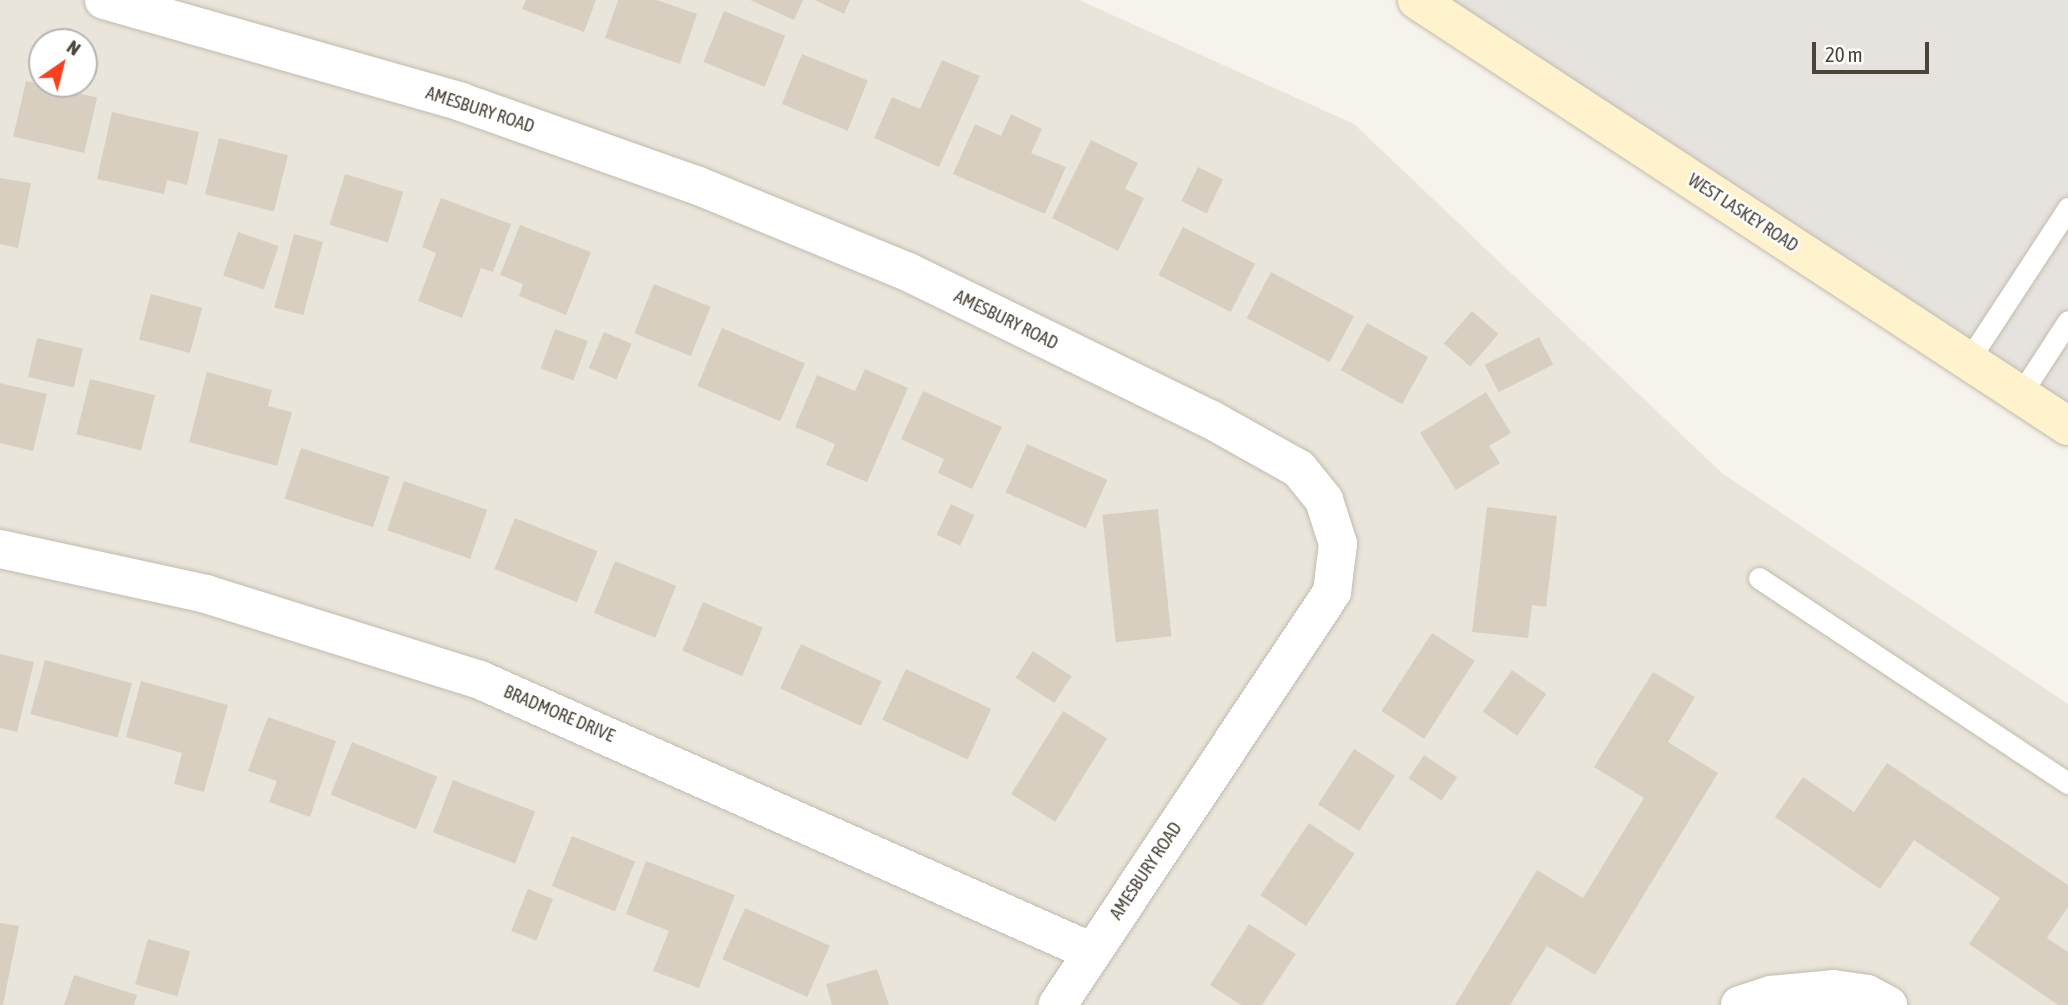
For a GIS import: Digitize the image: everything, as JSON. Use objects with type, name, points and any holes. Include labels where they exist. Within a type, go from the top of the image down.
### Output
[{"type":"main road","name":"WEST LASKEY ROAD","points":[[1417,0],[2068,426]]},
{"type":"street","name":"AMESBURY ROAD","points":[[104,0],[461,102],[696,185],[908,272],[1210,419],[1299,470],[1325,500],[1338,544],[1332,592],[1058,1005]]},
{"type":"street","name":"BRADMORE DRIVE","points":[[0,549],[206,594],[480,680],[1092,953]]},
{"type":"street","points":[[1740,1005],[1771,995],[1833,989],[1867,994],[1888,1005]]},
{"type":"lane","points":[[1968,361],[2068,208]]},
{"type":"lane","points":[[2020,395],[2068,321]]},
{"type":"lane","points":[[1759,578],[2068,783]]},
{"type":"shaded area","points":[[0,0],[1079,0],[1354,124],[1723,474],[2068,704],[2068,1005],[0,1005]]},
{"type":"shaded area","points":[[1415,0],[2068,0],[2068,428]]},
{"type":"building","points":[[526,0],[596,0],[584,32],[522,9]]},
{"type":"building","points":[[618,0],[657,0],[697,14],[680,64],[605,38]]},
{"type":"building","points":[[750,0],[803,0],[794,20]]},
{"type":"building","points":[[815,0],[850,0],[844,14]]},
{"type":"building","points":[[724,11],[785,36],[765,87],[703,62]]},
{"type":"building","points":[[802,54],[868,81],[848,131],[782,104]]},
{"type":"building","points":[[942,60],[980,76],[939,167],[874,138],[892,97],[920,109]]},
{"type":"building","points":[[26,81],[28,98],[97,98],[84,153],[13,137]]},
{"type":"building","points":[[112,112],[199,132],[187,185],[167,180],[164,194],[97,179]]},
{"type":"building","points":[[1011,114],[1042,129],[1031,153],[1066,167],[1045,214],[953,174],[975,124],[1001,136]]},
{"type":"building","points":[[219,138],[288,155],[274,211],[205,194]]},
{"type":"building","points":[[1091,140],[1138,163],[1125,189],[1144,198],[1118,251],[1052,218]]},
{"type":"building","points":[[1198,167],[1223,179],[1207,213],[1181,201]]},
{"type":"building","points":[[345,174],[403,192],[388,243],[330,225]]},
{"type":"building","points":[[0,178],[31,183],[18,248],[0,244]]},
{"type":"building","points":[[441,198],[511,224],[493,272],[481,268],[462,318],[418,301],[436,253],[422,247]]},
{"type":"building","points":[[520,225],[591,252],[566,315],[519,296],[523,284],[500,275]]},
{"type":"building","points":[[1183,227],[1255,264],[1231,312],[1158,275]]},
{"type":"building","points":[[238,232],[279,246],[264,289],[223,275]]},
{"type":"building","points":[[294,234],[323,242],[303,315],[274,307]]},
{"type":"building","points":[[1271,272],[1354,316],[1330,362],[1247,318]]},
{"type":"building","points":[[654,284],[711,307],[691,356],[634,333]]},
{"type":"building","points":[[151,294],[202,308],[190,353],[139,339]]},
{"type":"building","points":[[1472,311],[1498,334],[1470,366],[1444,343]]},
{"type":"building","points":[[1367,323],[1428,357],[1402,404],[1341,370]]},
{"type":"building","points":[[722,328],[805,363],[780,421],[697,386]]},
{"type":"building","points":[[555,329],[588,341],[574,380],[541,368]]},
{"type":"building","points":[[604,332],[632,344],[616,380],[589,368]]},
{"type":"building","points":[[1539,337],[1553,365],[1499,392],[1485,365]]},
{"type":"building","points":[[37,338],[83,349],[74,388],[28,377]]},
{"type":"building","points":[[865,369],[908,388],[867,482],[826,465],[835,444],[795,427],[817,375],[855,391]]},
{"type":"building","points":[[207,372],[272,390],[268,406],[292,412],[277,466],[189,442]]},
{"type":"building","points":[[90,379],[155,395],[141,451],[76,434]]},
{"type":"building","points":[[0,383],[47,394],[33,451],[0,443]]},
{"type":"building","points":[[923,391],[1002,427],[972,489],[938,473],[944,459],[901,439]]},
{"type":"building","points":[[1486,392],[1511,433],[1489,446],[1500,463],[1456,490],[1420,433]]},
{"type":"building","points":[[1027,444],[1107,480],[1086,528],[1005,492]]},
{"type":"building","points":[[301,448],[389,477],[373,527],[285,498]]},
{"type":"building","points":[[404,481],[487,510],[470,559],[387,530]]},
{"type":"building","points":[[951,504],[975,515],[960,546],[937,535]]},
{"type":"building","points":[[1487,507],[1557,516],[1546,607],[1532,605],[1528,638],[1472,632]]},
{"type":"building","points":[[1158,509],[1171,636],[1116,642],[1102,515]]},
{"type":"building","points":[[515,518],[598,551],[577,602],[494,569]]},
{"type":"building","points":[[615,561],[676,586],[655,638],[594,613]]},
{"type":"building","points":[[703,602],[763,627],[742,676],[682,651]]},
{"type":"building","points":[[1432,633],[1475,661],[1424,739],[1381,711]]},
{"type":"building","points":[[801,644],[882,682],[861,726],[780,688]]},
{"type":"building","points":[[1033,651],[1072,676],[1054,703],[1016,678]]},
{"type":"building","points":[[0,654],[34,662],[17,732],[0,728]]},
{"type":"building","points":[[45,660],[132,683],[117,737],[31,714]]},
{"type":"building","points":[[906,669],[991,709],[968,759],[882,720]]},
{"type":"building","points":[[1512,670],[1546,694],[1517,736],[1483,712]]},
{"type":"building","points":[[1653,672],[1695,697],[1668,742],[1718,773],[1595,975],[1547,946],[1510,1005],[1455,1005],[1537,870],[1583,898],[1644,798],[1594,767]]},
{"type":"building","points":[[141,681],[228,705],[204,792],[174,784],[182,753],[126,737]]},
{"type":"building","points":[[1063,711],[1107,739],[1055,822],[1011,794]]},
{"type":"building","points":[[268,717],[336,741],[310,817],[269,802],[277,781],[248,771]]},
{"type":"building","points":[[352,742],[437,776],[416,829],[331,795]]},
{"type":"building","points":[[1354,749],[1395,776],[1359,831],[1318,804]]},
{"type":"building","points":[[1424,755],[1457,777],[1442,801],[1408,778]]},
{"type":"building","points":[[1887,763],[2068,885],[2068,907],[2047,938],[2068,952],[2068,1005],[2058,1005],[1969,944],[2000,898],[1914,840],[1880,889],[1775,817],[1803,777],[1854,812]]},
{"type":"building","points":[[453,780],[535,812],[515,864],[433,832]]},
{"type":"building","points":[[1309,823],[1355,854],[1306,926],[1260,895]]},
{"type":"building","points":[[572,836],[635,861],[615,912],[552,886]]},
{"type":"building","points":[[646,861],[735,895],[699,988],[653,971],[669,931],[626,914]]},
{"type":"building","points":[[528,889],[553,899],[536,941],[511,931]]},
{"type":"building","points":[[745,908],[830,946],[807,997],[722,959]]},
{"type":"building","points":[[0,923],[19,926],[3,1005],[0,1005]]},
{"type":"building","points":[[1249,924],[1296,954],[1262,1005],[1241,1005],[1210,985]]},
{"type":"building","points":[[148,939],[190,951],[177,996],[135,984]]},
{"type":"building","points":[[877,969],[889,1005],[832,1005],[826,984]]},
{"type":"building","points":[[74,975],[137,995],[134,1005],[64,1005]]}]
